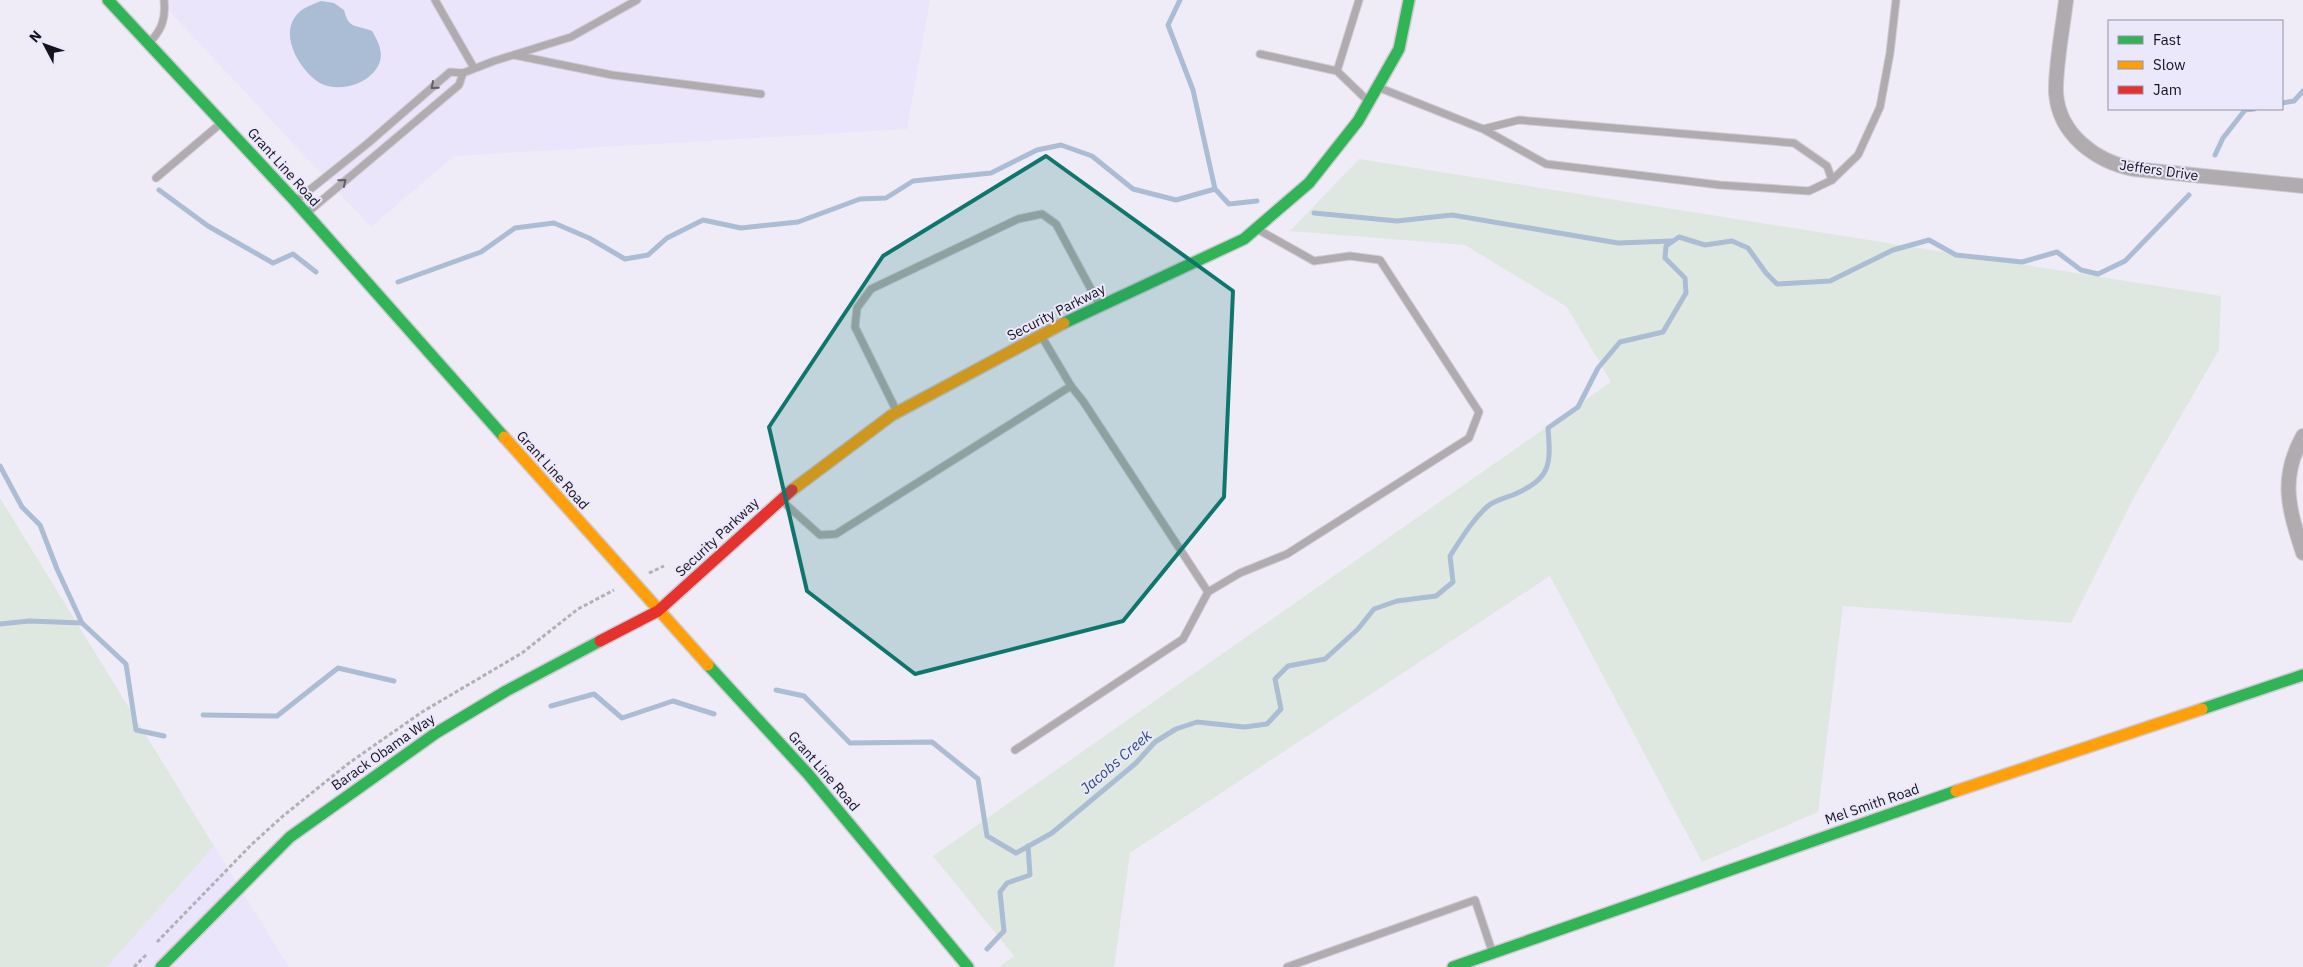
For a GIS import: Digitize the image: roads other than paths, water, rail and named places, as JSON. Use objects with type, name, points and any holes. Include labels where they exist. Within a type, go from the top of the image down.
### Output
[{"type":"street","name":"Grant Line Road","points":[[108,0],[295,201],[658,611],[808,774],[968,967]]},
{"type":"street","name":"Security Parkway","points":[[658,611],[780,499],[898,413],[1041,336],[1244,239],[1309,183],[1358,121],[1400,49],[1409,0]]},
{"type":"street","name":"Jeffers Drive","points":[[2066,0],[2056,93],[2064,121],[2082,144],[2109,163],[2133,170],[2303,186]]},
{"type":"street","points":[[2303,436],[2290,469],[2287,493],[2290,514],[2303,553]]},
{"type":"street","name":"Barack Obama Way","points":[[161,967],[262,863],[290,837],[436,733],[506,691],[658,611]]},
{"type":"street","name":"Mel Smith Road","points":[[1453,967],[1875,819],[2303,675]]},
{"type":"lane","points":[[149,43],[158,34],[164,20],[164,0]]},
{"type":"lane","points":[[435,0],[474,68]]},
{"type":"lane","points":[[295,201],[367,144],[450,72],[463,73],[571,37],[638,0]]},
{"type":"lane","points":[[1337,71],[1359,0]]},
{"type":"lane","points":[[1378,86],[1483,129],[1546,164],[1720,185],[1809,191],[1832,180],[1858,155],[1880,107],[1890,53],[1896,0]]},
{"type":"lane","points":[[1260,54],[1337,71],[1369,102]]},
{"type":"lane","points":[[514,55],[612,75],[761,94]]},
{"type":"lane","points":[[306,214],[459,85],[463,73]]},
{"type":"lane","points":[[1483,129],[1519,120],[1794,143],[1827,166],[1832,180]]},
{"type":"lane","points":[[156,178],[222,122]]},
{"type":"lane","points":[[898,413],[856,327],[857,308],[871,289],[1018,219],[1042,214],[1056,224],[1100,307]]},
{"type":"lane","points":[[1015,750],[1183,639],[1208,592],[1240,574],[1287,554],[1469,438],[1479,412],[1380,260],[1350,256],[1314,261],[1256,228]]},
{"type":"lane","points":[[1041,336],[1071,386],[1084,401],[1208,592]]},
{"type":"lane","points":[[780,499],[820,535],[836,534],[1071,386]]},
{"type":"lane","points":[[1286,967],[1475,900],[1493,954]]},
{"type":"water","points":[[321,1],[334,3],[344,10],[351,24],[372,31],[380,47],[381,58],[377,68],[368,78],[348,86],[327,86],[313,78],[300,63],[291,44],[291,25],[297,14],[303,9]]},
{"type":"waterway","points":[[1180,0],[1168,25],[1193,90],[1215,189],[1229,204],[1257,201]]},
{"type":"waterway","name":"Jacobs Creek","points":[[2283,103],[2294,101],[2303,91]]},
{"type":"waterway","name":"Jacobs Creek","points":[[2215,155],[2223,138],[2245,110]]},
{"type":"waterway","points":[[398,282],[481,252],[515,228],[554,223],[589,238],[625,259],[648,255],[667,238],[703,220],[741,228],[798,222],[860,199],[886,198],[913,181],[991,173],[1037,150],[1061,145],[1092,156],[1133,189],[1176,200],[1215,189]]},
{"type":"waterway","points":[[159,190],[208,226],[273,263],[293,254],[316,272]]},
{"type":"waterway","name":"Jacobs Creek","points":[[776,690],[804,696],[850,743],[932,742],[978,779],[987,836],[1016,853],[1052,833],[1136,763],[1155,742],[1176,729],[1197,722],[1244,727],[1267,724],[1281,709],[1275,679],[1288,666],[1325,659],[1358,629],[1374,609],[1397,601],[1436,596],[1453,582],[1450,556],[1463,536],[1488,506],[1526,489],[1542,476],[1548,461],[1548,428],[1578,407],[1598,368],[1620,342],[1663,332],[1686,293],[1685,278],[1665,258],[1666,246],[1679,237],[1705,245],[1732,241],[1748,248],[1766,273],[1777,284],[1830,281],[1893,250],[1929,240],[1956,255],[2022,262],[2057,252],[2081,270],[2098,274],[2125,261],[2189,195]]},
{"type":"waterway","points":[[1314,213],[1397,221],[1452,215],[1618,243],[1672,241]]},
{"type":"waterway","points":[[0,466],[22,507],[40,525],[57,569],[82,623]]},
{"type":"waterway","name":"Jacobs Creek","points":[[0,624],[29,621],[82,623],[126,664],[136,730],[164,736]]},
{"type":"waterway","name":"Jacobs Creek","points":[[203,715],[277,716],[338,668],[394,681]]},
{"type":"waterway","name":"Jacobs Creek","points":[[551,706],[594,694],[622,718],[673,701],[714,714]]},
{"type":"waterway","points":[[987,949],[1004,931],[1000,892],[1007,883],[1030,875],[1028,846]]}]
